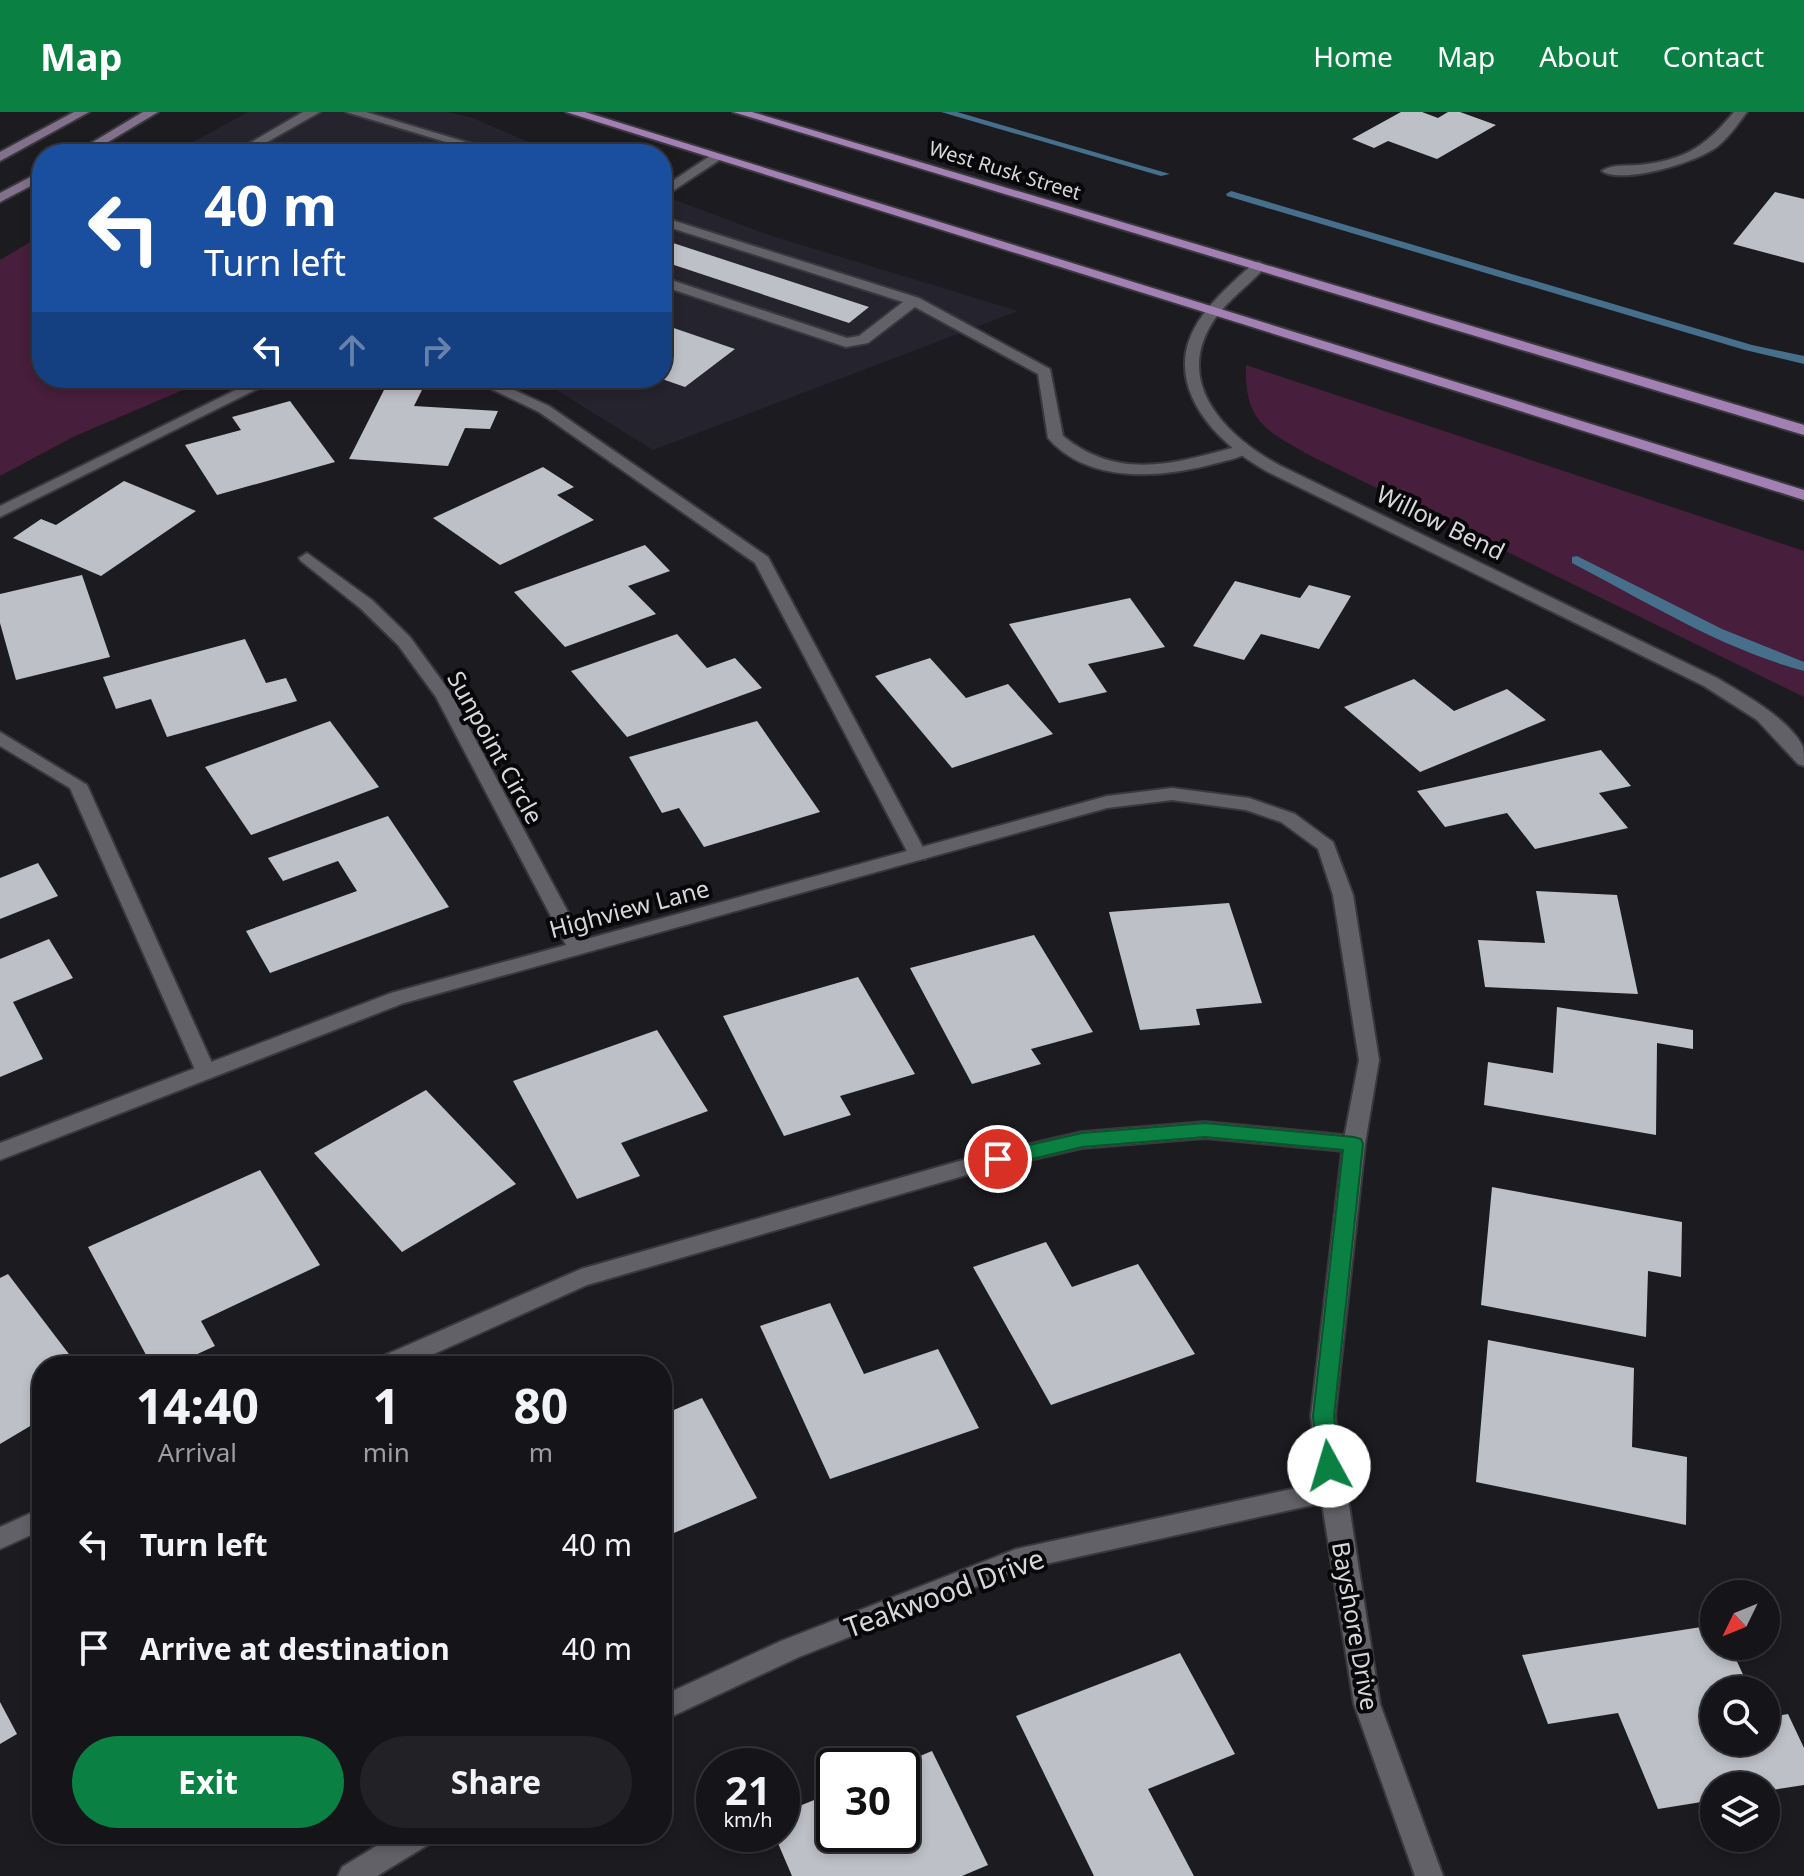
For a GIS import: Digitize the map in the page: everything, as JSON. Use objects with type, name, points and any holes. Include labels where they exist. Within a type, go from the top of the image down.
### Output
[{"type":"main road","points":[[0,157],[83,112]]},
{"type":"main road","points":[[96,144],[152,112]]},
{"type":"main road","points":[[572,112],[1804,495]]},
{"type":"main road","name":"West Rusk Street","points":[[739,112],[1804,430]]},
{"type":"main road","points":[[0,198],[32,180]]},
{"type":"street","points":[[254,144],[314,112]]},
{"type":"street","points":[[352,112],[465,144]]},
{"type":"street","points":[[1609,171],[1644,169],[1680,161],[1712,144],[1741,112]]},
{"type":"street","points":[[672,187],[718,157]]},
{"type":"street","points":[[672,224],[914,301],[1045,372],[1056,438],[1082,458],[1116,469],[1165,468],[1219,460],[1243,450]]},
{"type":"street","name":"Willow Bend","points":[[1259,266],[1213,310],[1202,326],[1192,355],[1195,386],[1219,429],[1243,450],[1737,698],[1780,731],[1804,760]]},
{"type":"street","points":[[672,284],[846,343],[863,340],[914,301]]},
{"type":"street","points":[[0,512],[252,388]]},
{"type":"street","points":[[498,388],[544,409],[762,560],[918,855]]},
{"type":"street","name":"Sunpoint Circle","points":[[307,558],[366,604],[404,641],[444,696],[578,949]]},
{"type":"street","points":[[0,738],[78,785],[206,1072]]},
{"type":"street","name":"Highview Lane","points":[[0,1152],[398,998],[1107,802],[1172,794],[1249,804],[1288,818]]},
{"type":"street","name":"Bayshore Drive","points":[[1288,818],[1326,846],[1343,895],[1369,1060],[1354,1144],[1323,1416],[1367,1704],[1429,1876]]},
{"type":"street","points":[[406,1356],[581,1278],[970,1166],[1082,1140],[1205,1130],[1354,1144]]},
{"type":"street","name":"Teakwood Drive","points":[[672,1704],[790,1649],[1016,1560],[1332,1490]]},
{"type":"street","points":[[0,1538],[32,1524]]},
{"type":"street","points":[[352,1876],[405,1844]]},
{"type":"shaded area","points":[[248,112],[448,112],[473,118],[533,144],[189,144]]},
{"type":"shaded area","points":[[672,199],[769,235],[1018,311],[653,450],[553,388],[672,388]]},
{"type":"shaded area","points":[[32,241],[32,388],[188,388],[73,437],[0,476],[0,260]]},
{"type":"shaded area","points":[[1246,365],[1804,551],[1804,697],[1283,440],[1254,413],[1246,385]]},
{"type":"building","points":[[1401,112],[1422,112],[1438,118],[1448,112],[1460,112],[1496,125],[1437,159],[1388,141],[1374,148],[1352,139]]},
{"type":"building","points":[[1775,192],[1804,199],[1804,263],[1733,244]]},
{"type":"building","points":[[672,243],[869,307],[849,323],[672,264]]},
{"type":"building","points":[[672,327],[735,349],[685,387],[672,382]]},
{"type":"building","points":[[385,388],[423,388],[414,406],[498,411],[490,429],[465,428],[448,466],[349,459]]},
{"type":"building","points":[[290,401],[335,462],[217,495],[185,445],[241,430],[232,417]]},
{"type":"building","points":[[543,467],[574,487],[557,495],[594,520],[500,565],[433,518]]},
{"type":"building","points":[[124,481],[196,511],[101,576],[13,538],[41,519],[56,525]]},
{"type":"building","points":[[645,545],[670,571],[628,586],[656,614],[565,647],[514,592]]},
{"type":"building","points":[[82,575],[110,657],[16,680],[0,623],[0,594]]},
{"type":"building","points":[[1235,581],[1300,598],[1309,585],[1351,596],[1319,649],[1261,634],[1244,660],[1193,646]]},
{"type":"building","points":[[1130,598],[1165,647],[1088,664],[1107,692],[1059,703],[1009,624]]},
{"type":"building","points":[[677,634],[707,668],[735,658],[762,688],[627,737],[571,671]]},
{"type":"building","points":[[245,639],[266,683],[286,678],[297,701],[167,737],[151,699],[116,709],[103,677]]},
{"type":"building","points":[[930,658],[966,698],[1008,684],[1053,734],[952,768],[875,676]]},
{"type":"building","points":[[1414,679],[1454,711],[1507,689],[1546,720],[1420,772],[1344,707]]},
{"type":"building","points":[[330,721],[379,787],[251,835],[205,767]]},
{"type":"building","points":[[757,721],[820,812],[704,847],[679,808],[662,813],[629,757]]},
{"type":"building","points":[[1601,750],[1631,786],[1599,793],[1628,828],[1535,849],[1507,813],[1445,827],[1417,791]]},
{"type":"building","points":[[388,816],[449,907],[270,973],[246,931],[357,891],[338,861],[283,881],[268,858]]},
{"type":"building","points":[[38,863],[58,896],[0,919],[0,878]]},
{"type":"building","points":[[1536,891],[1617,895],[1638,994],[1485,987],[1478,940],[1545,943]]},
{"type":"building","points":[[1229,903],[1262,1003],[1196,1009],[1200,1025],[1140,1030],[1109,912]]},
{"type":"building","points":[[1034,935],[1093,1032],[1031,1049],[1041,1064],[972,1084],[910,968]]},
{"type":"building","points":[[49,939],[73,978],[13,1002],[43,1059],[0,1077],[0,959]]},
{"type":"building","points":[[858,977],[915,1074],[840,1096],[851,1115],[784,1136],[723,1016]]},
{"type":"building","points":[[1557,1007],[1693,1030],[1693,1049],[1657,1043],[1656,1135],[1484,1105],[1488,1062],[1553,1073]]},
{"type":"building","points":[[657,1030],[708,1111],[621,1143],[640,1176],[577,1199],[513,1081]]},
{"type":"building","points":[[426,1090],[516,1184],[402,1252],[314,1153]]},
{"type":"building","points":[[260,1170],[320,1265],[201,1321],[215,1346],[193,1356],[147,1356],[88,1247]]},
{"type":"building","points":[[1492,1187],[1682,1222],[1681,1277],[1648,1271],[1646,1337],[1481,1305]]},
{"type":"building","points":[[1046,1242],[1072,1287],[1138,1264],[1195,1354],[1051,1405],[973,1267]]},
{"type":"building","points":[[8,1274],[70,1356],[32,1356],[32,1425],[0,1444],[0,1278]]},
{"type":"building","points":[[830,1303],[864,1374],[938,1349],[979,1428],[830,1479],[760,1326]]},
{"type":"building","points":[[1488,1340],[1634,1368],[1632,1447],[1687,1457],[1686,1525],[1476,1482]]},
{"type":"building","points":[[702,1398],[757,1498],[672,1534],[672,1411]]},
{"type":"building","points":[[1700,1627],[1700,1660],[1736,1660],[1744,1676],[1700,1676],[1700,1756],[1780,1756],[1780,1715],[1788,1714],[1804,1748],[1804,1785],[1780,1789],[1780,1772],[1700,1772],[1700,1802],[1658,1809],[1618,1713],[1548,1724],[1522,1655]]},
{"type":"building","points":[[1180,1653],[1235,1754],[1148,1789],[1194,1876],[1094,1876],[1016,1716]]},
{"type":"building","points":[[0,1702],[17,1734],[0,1744]]},
{"type":"building","points":[[932,1751],[988,1865],[962,1876],[792,1876],[782,1852],[800,1852],[800,1806],[816,1799],[816,1852],[920,1852],[920,1756]]},
{"type":"waterway","points":[[946,112],[1165,174]]},
{"type":"waterway","points":[[1231,194],[1749,348],[1804,360]]},
{"type":"waterway","points":[[1577,560],[1717,632],[1804,667]]},
{"type":"route","points":[[998,1159],[1082,1140],[1205,1130],[1354,1144],[1323,1416],[1329,1466]]}]
